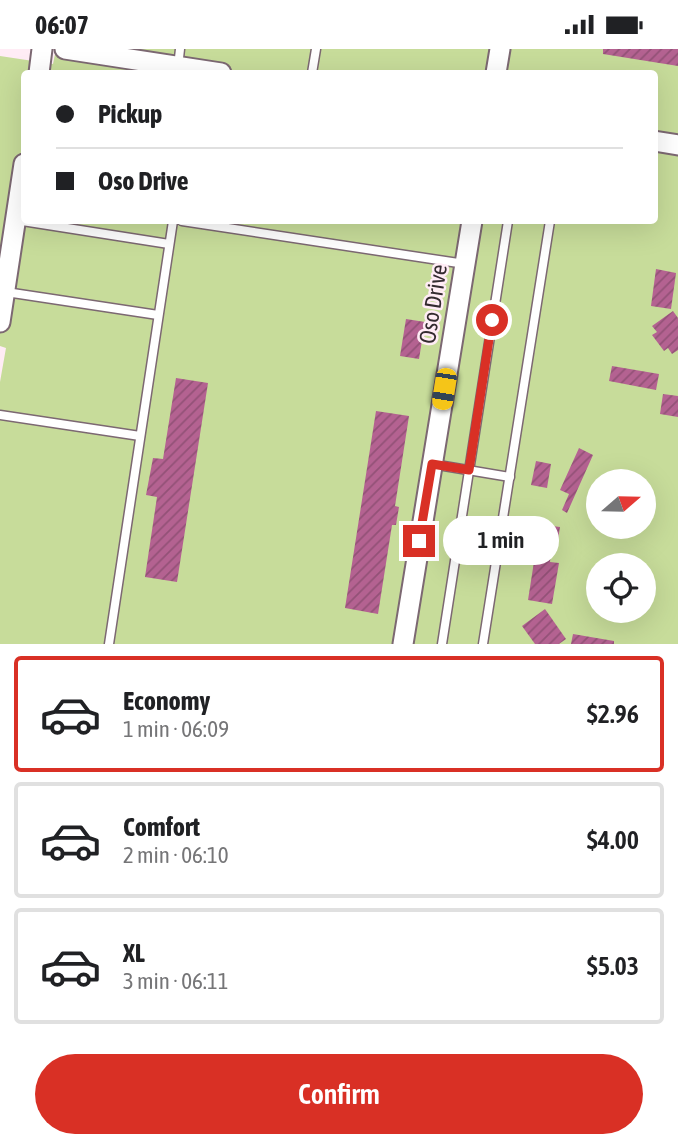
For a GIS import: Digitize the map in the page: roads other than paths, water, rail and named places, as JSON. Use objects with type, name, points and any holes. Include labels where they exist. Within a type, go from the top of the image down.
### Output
[{"type":"street","points":[[38,70],[42,49]]},
{"type":"street","points":[[65,49],[208,70]]},
{"type":"street","points":[[496,70],[500,49]]},
{"type":"street","points":[[658,142],[678,145]]},
{"type":"street","points":[[0,322],[21,185]]},
{"type":"street","name":"Oso Drive","points":[[403,644],[472,224]]},
{"type":"lane","points":[[312,70],[316,49]]},
{"type":"lane","points":[[16,221],[21,222]]},
{"type":"lane","points":[[36,224],[169,244]]},
{"type":"lane","points":[[109,644],[172,224]]},
{"type":"lane","points":[[202,224],[465,264]]},
{"type":"lane","points":[[442,644],[508,224]]},
{"type":"lane","points":[[483,644],[550,224]]},
{"type":"lane","points":[[5,292],[158,315]]},
{"type":"lane","points":[[0,415],[140,436]]},
{"type":"lane","points":[[432,464],[510,477]]}]
